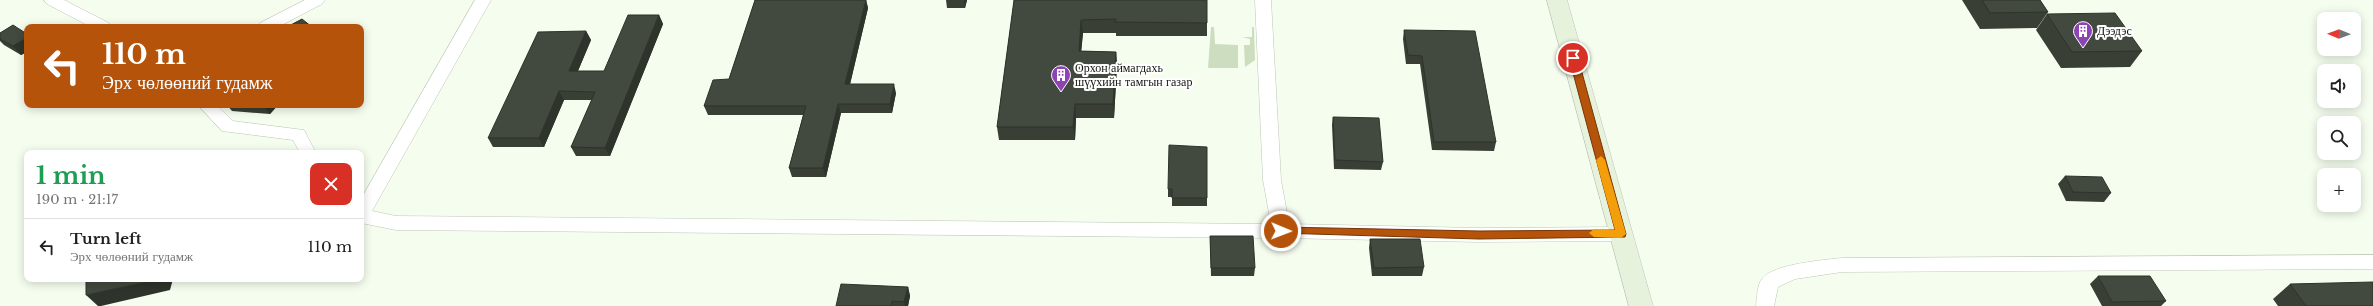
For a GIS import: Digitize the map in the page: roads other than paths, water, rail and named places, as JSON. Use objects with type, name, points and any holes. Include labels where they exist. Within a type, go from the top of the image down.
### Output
[{"type":"main road","points":[[1557,0],[1641,306]]},
{"type":"street","points":[[52,0],[98,24]]},
{"type":"street","points":[[271,24],[317,0]]},
{"type":"street","points":[[364,211],[483,0]]},
{"type":"street","points":[[1263,0],[1272,180],[1281,231]]},
{"type":"street","points":[[209,108],[228,127],[298,134],[306,150]]},
{"type":"street","points":[[364,217],[396,223],[1281,231],[1479,235],[1621,234]]},
{"type":"street","points":[[1765,306],[1769,283],[1780,276],[1807,269],[1842,265],[2373,262]]},
{"type":"place","name":"Дээдэс","points":[[2083,48]]},
{"type":"place","name":"Орхон аймагдахь шүүхийн тамгын газар","points":[[1061,92]]}]
